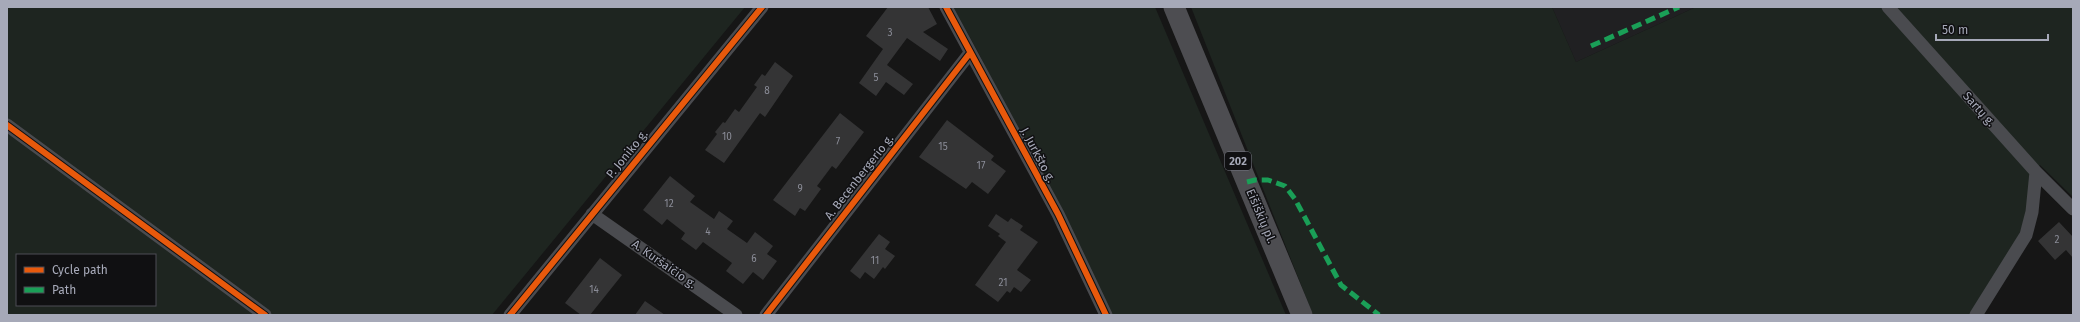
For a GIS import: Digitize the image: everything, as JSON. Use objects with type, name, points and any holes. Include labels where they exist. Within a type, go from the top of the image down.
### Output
[{"type":"main road","name":"Eišiškių pl.","points":[[1174,7],[1302,315]]},
{"type":"street","name":"P. Joniko g.","points":[[510,315],[762,7]]},
{"type":"street","name":"J. Jurkšto g.","points":[[946,7],[1058,214],[1106,315]]},
{"type":"street","name":"Sartų g.","points":[[1888,7],[2036,172],[2073,209]]},
{"type":"street","name":"A. Becenbergerio g.","points":[[766,315],[970,53]]},
{"type":"street","points":[[7,125],[265,315]]},
{"type":"street","points":[[1976,315],[2026,234],[2032,212],[2036,172]]},
{"type":"street","name":"A. Kuršaičio g.","points":[[592,214],[736,315]]},
{"type":"shaded area","points":[[7,7],[745,7],[492,315],[7,315]]},
{"type":"shaded area","points":[[953,7],[1155,7],[1286,315],[1112,315],[978,52]]},
{"type":"shaded area","points":[[1191,7],[1552,7],[1576,62],[1696,7],[2073,7],[2073,197],[2040,165],[2031,175],[2028,208],[2019,235],[1971,315],[1313,315]]},
{"type":"shaded area","points":[[1552,7],[1696,7],[1576,62]]},
{"type":"building","points":[[888,7],[928,7],[937,24],[923,32],[948,49],[940,61],[907,38],[887,65],[913,84],[904,95],[886,82],[876,96],[859,83],[883,49],[866,36]]},
{"type":"building","points":[[775,62],[793,76],[765,117],[760,113],[724,163],[705,150],[717,134],[715,132],[723,122],[725,123],[735,109],[739,112],[757,87],[754,85],[762,74],[765,76]]},
{"type":"building","points":[[840,113],[864,132],[836,169],[832,166],[817,186],[821,189],[805,211],[800,208],[795,216],[773,200]]},
{"type":"building","points":[[947,120],[994,156],[991,160],[1006,171],[988,194],[972,182],[966,189],[919,157]]},
{"type":"building","points":[[670,176],[695,196],[690,202],[714,219],[719,211],[733,221],[727,229],[747,243],[755,232],[773,246],[767,254],[777,261],[763,280],[753,272],[743,284],[726,271],[732,263],[703,242],[696,250],[681,239],[685,233],[667,219],[662,225],[643,210]]},
{"type":"building","points":[[996,214],[1008,222],[1011,218],[1023,226],[1020,230],[1038,242],[1017,270],[1031,280],[1021,292],[1014,287],[1010,293],[1007,291],[998,302],[975,285],[1006,242],[998,236],[1000,234],[988,226]]},
{"type":"building","points":[[2059,222],[2073,237],[2073,258],[2066,250],[2055,260],[2038,241]]},
{"type":"building","points":[[879,234],[890,242],[885,249],[895,256],[885,269],[883,267],[874,279],[865,272],[860,279],[850,271]]},
{"type":"building","points":[[600,258],[622,275],[590,315],[581,315],[565,303]]},
{"type":"building","points":[[645,301],[665,315],[635,315]]},
{"type":"marked path","points":[[1591,46],[1679,7]]},
{"type":"marked path","points":[[1247,182],[1255,180],[1268,180],[1285,186],[1295,199],[1341,285],[1379,315]]},
{"type":"cycle path","points":[[510,315],[762,7]]},
{"type":"cycle path","points":[[946,7],[1058,214],[1106,315]]},
{"type":"cycle path","points":[[766,315],[970,53]]},
{"type":"cycle path","points":[[7,125],[265,315]]}]
